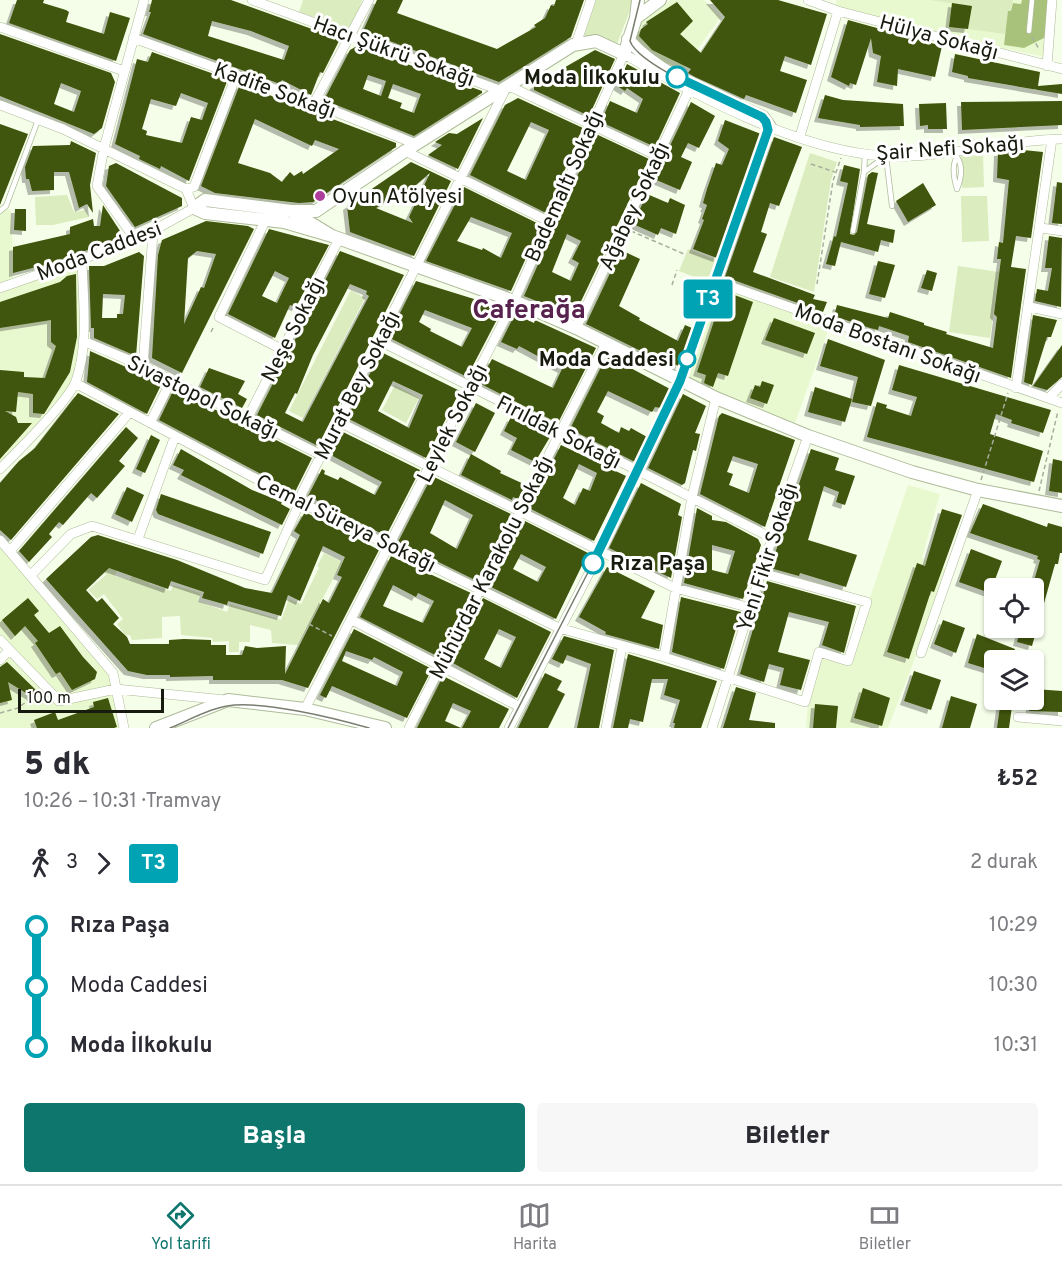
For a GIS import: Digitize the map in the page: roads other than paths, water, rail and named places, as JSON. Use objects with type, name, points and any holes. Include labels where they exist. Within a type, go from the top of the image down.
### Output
[{"type":"street","points":[[136,240],[97,186],[104,148],[144,0]]},
{"type":"street","name":"Hacı Şükrü Sokağı","points":[[252,0],[506,88],[592,124],[658,156]]},
{"type":"street","points":[[314,103],[369,0]]},
{"type":"street","points":[[576,44],[591,0]]},
{"type":"street","name":"Bademaltı Sokağı","points":[[514,301],[548,220],[624,54],[636,18],[638,0]]},
{"type":"street","points":[[636,18],[660,0]]},
{"type":"street","name":"Hülya Sokağı","points":[[808,0],[838,11],[1045,62],[1062,69]]},
{"type":"street","points":[[1045,62],[1052,0]]},
{"type":"street","points":[[800,136],[838,11]]},
{"type":"street","points":[[0,27],[124,71]]},
{"type":"street","name":"Kadife Sokağı","points":[[133,38],[314,103],[411,147],[462,179],[548,220]]},
{"type":"street","name":"Şair Nefi Sokağı","points":[[628,39],[639,51],[690,88]]},
{"type":"street","points":[[0,105],[104,148],[190,188],[205,200],[291,211],[316,211],[411,147],[576,44],[596,41],[624,54]]},
{"type":"street","name":"Şair Nefi Sokağı","points":[[624,54],[690,88],[763,117],[770,127],[843,151],[886,156],[1057,139]]},
{"type":"street","points":[[236,76],[190,188],[194,208],[205,213],[266,219],[335,238],[514,301],[576,328],[681,382],[808,436],[912,472],[978,490],[1062,506]]},
{"type":"street","name":"Murat Bey Sokağı","points":[[138,538],[265,580],[302,493],[506,88]]},
{"type":"street","name":"Ağabey Sokağı","points":[[576,328],[690,88]]},
{"type":"street","points":[[510,728],[559,628],[600,552],[681,382],[770,127]]},
{"type":"street","points":[[1013,387],[1030,307],[1057,139]]},
{"type":"street","name":"Moda Caddesi","points":[[0,288],[82,261],[153,233],[205,200]]},
{"type":"street","points":[[291,211],[335,238]]},
{"type":"street","points":[[266,219],[219,317],[282,350]]},
{"type":"street","points":[[1041,228],[1062,231]]},
{"type":"street","points":[[143,366],[153,233]]},
{"type":"street","name":"Neşe Sokağı","points":[[247,419],[335,238]]},
{"type":"street","points":[[0,470],[43,424],[75,383],[83,341],[82,261]]},
{"type":"street","name":"Moda Bostanı Sokağı","points":[[715,281],[1061,403]]},
{"type":"street","name":"Leylek Sokağı","points":[[305,709],[514,301]]},
{"type":"street","points":[[1030,307],[1062,314]]},
{"type":"street","name":"Sivastopol Sokağı","points":[[83,341],[143,366],[321,455]]},
{"type":"street","name":"Fırıldak Sokağı","points":[[380,341],[772,538]]},
{"type":"street","name":"Mühürdar Karakolu Sokağı","points":[[409,728],[606,343]]},
{"type":"street","points":[[150,423],[171,381]]},
{"type":"street","name":"Cemal Süreya Sokağı","points":[[75,383],[300,502],[559,628],[622,648],[664,657],[729,680],[805,702],[819,652],[848,661],[867,602],[762,573]]},
{"type":"street","points":[[1049,398],[1062,384]]},
{"type":"street","points":[[664,657],[692,497],[716,398]]},
{"type":"street","points":[[10,551],[129,412]]},
{"type":"street","points":[[339,422],[431,466],[519,513],[675,588],[751,608]]},
{"type":"street","points":[[32,574],[71,534],[81,528],[92,526],[138,538],[175,436]]},
{"type":"street","name":"Yeni Fikir Sokağı","points":[[712,728],[772,538],[808,436]]},
{"type":"street","points":[[921,653],[978,490]]},
{"type":"street","points":[[0,540],[32,574],[113,673],[124,728]]},
{"type":"street","points":[[352,620],[441,664],[520,707]]},
{"type":"street","points":[[0,640],[59,701],[116,689],[241,708],[294,713],[360,728]]},
{"type":"street","points":[[606,728],[622,648]]},
{"type":"street","points":[[0,660],[9,650]]},
{"type":"street","points":[[175,728],[224,705]]},
{"type":"street","points":[[156,728],[224,705],[305,709],[385,728]]},
{"type":"street","points":[[1018,717],[1062,721]]},
{"type":"lane","points":[[1029,31],[1032,0]]},
{"type":"lane","points":[[0,211],[6,206],[38,120]]},
{"type":"lane","points":[[853,231],[865,154]]},
{"type":"lane","points":[[864,172],[886,156],[892,206]]},
{"type":"lane","points":[[957,157],[960,162],[960,181],[957,189],[954,174],[957,157]]},
{"type":"tram line","points":[[508,728],[599,551],[680,381],[768,130],[762,117],[689,84],[637,51],[630,41],[640,0]]},
{"type":"tram line","name":"T3","points":[[593,563],[680,381],[720,261],[768,130],[762,117],[691,86],[677,77]]},
{"type":"tram line","points":[[170,728],[212,710],[241,705],[298,711],[369,728]]},
{"type":"place","name":"Moda İlkokulu","points":[[677,77]]},
{"type":"place","name":"Oyun Atölyesi","points":[[320,196]]},
{"type":"place","name":"Moda Caddesi","points":[[687,359]]},
{"type":"place","name":"Rıza Paşa","points":[[593,563]]},
{"type":"district","name":"Caferağa","points":[[529,309]]}]
